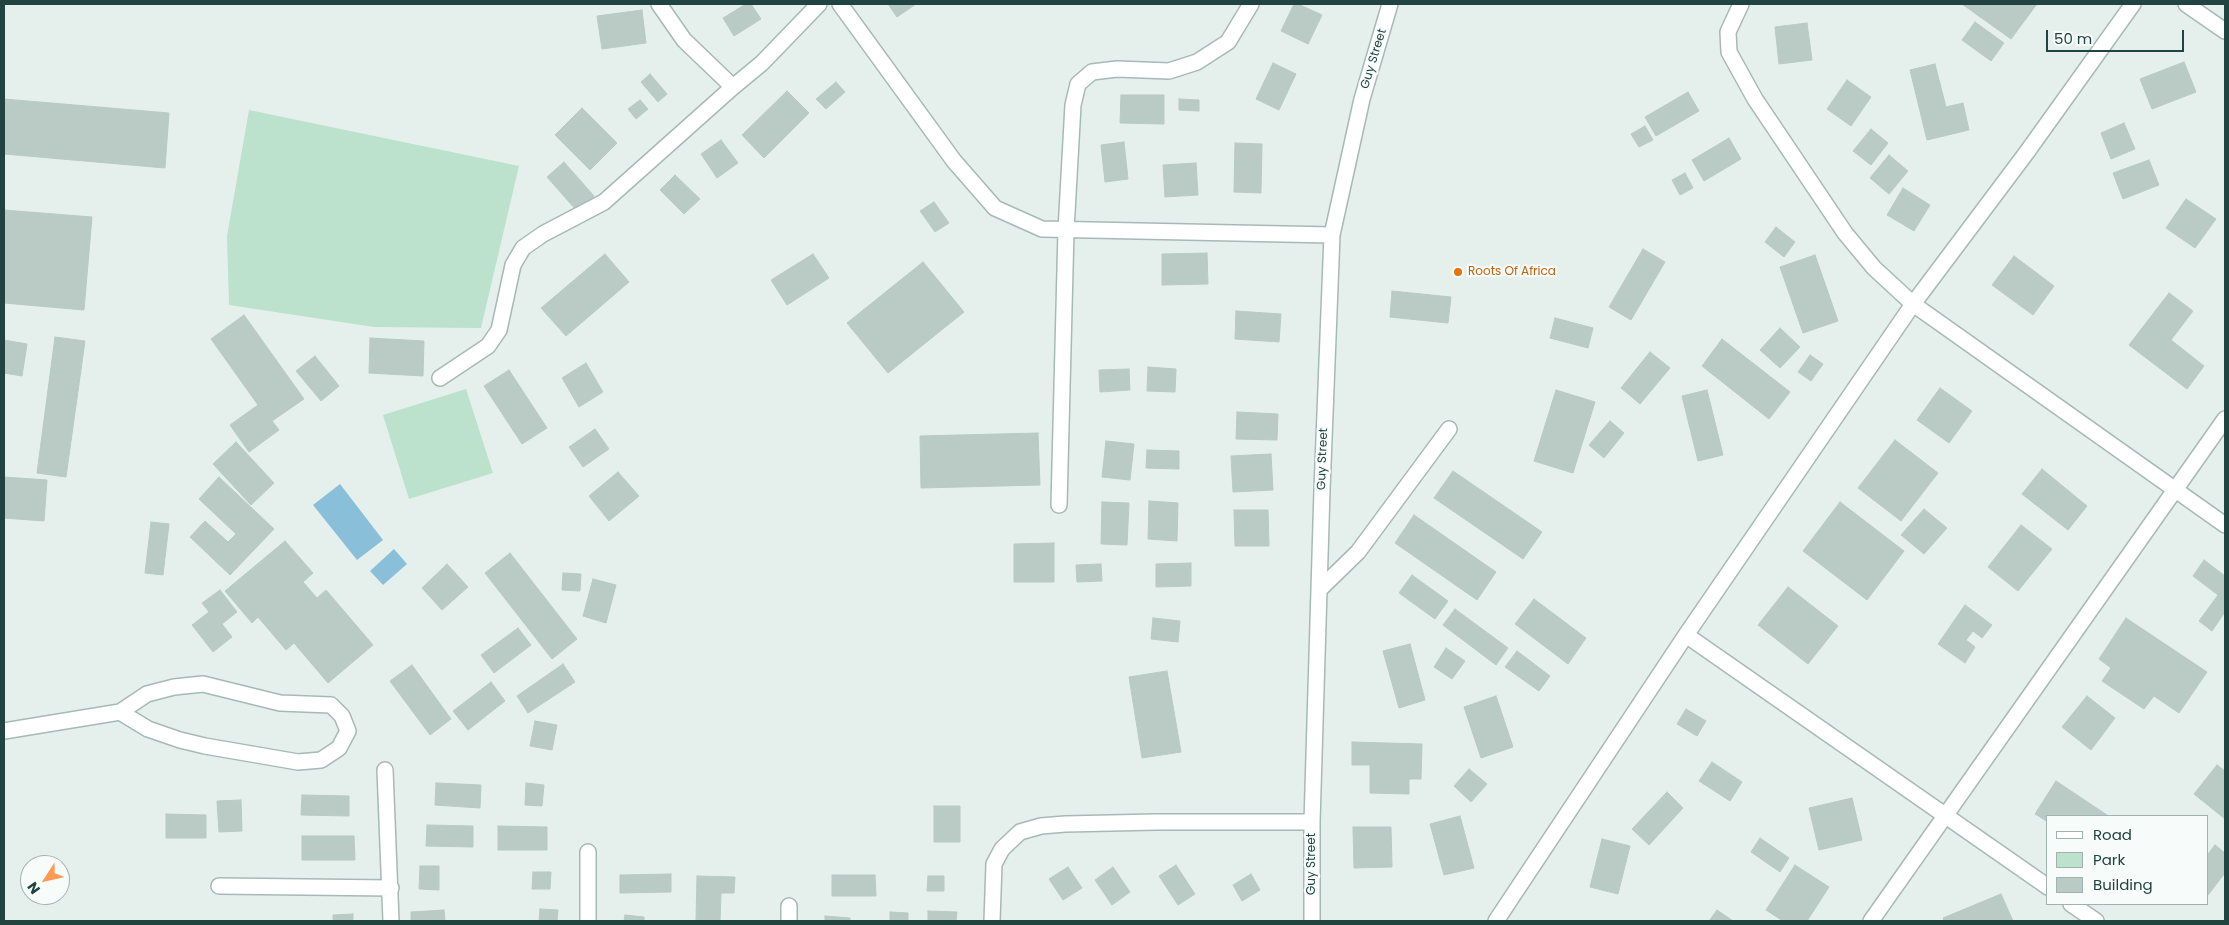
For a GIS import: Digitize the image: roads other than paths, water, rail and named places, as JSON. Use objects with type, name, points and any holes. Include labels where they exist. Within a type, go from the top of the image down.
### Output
[{"type":"street","points":[[659,4],[684,40],[733,87]]},
{"type":"street","points":[[440,378],[488,346],[499,330],[513,265],[523,248],[543,234],[604,202],[762,63],[819,4]]},
{"type":"street","points":[[840,4],[954,161],[995,208],[1042,229],[1332,235]]},
{"type":"street","points":[[1058,505],[1066,230],[1073,105],[1078,84],[1092,72],[1117,68],[1169,71],[1197,62],[1228,42],[1251,4]]},
{"type":"street","name":"Guy Street","points":[[1312,921],[1312,822],[1332,235],[1362,99],[1390,4]]},
{"type":"street","points":[[1741,4],[1728,32],[1729,52],[1752,93],[1845,232],[1874,268],[1913,304],[2225,525]]},
{"type":"street","points":[[1496,921],[1686,635],[1913,304],[2027,152],[2134,4]]},
{"type":"street","points":[[2186,4],[2225,31]]},
{"type":"street","points":[[1871,921],[2225,419]]},
{"type":"street","points":[[1319,590],[1358,552],[1449,430]]},
{"type":"street","points":[[1686,635],[2046,886]]},
{"type":"street","points":[[4,731],[120,712],[146,694],[174,687],[203,684],[280,703],[331,706],[342,716],[348,731],[339,748],[321,760],[298,762],[180,740],[148,729],[120,712]]},
{"type":"street","points":[[385,770],[391,921]]},
{"type":"street","points":[[992,921],[994,864],[1002,848],[1020,832],[1041,826],[1065,824],[1312,822]]},
{"type":"street","points":[[588,852],[588,921]]},
{"type":"street","points":[[219,886],[391,888]]},
{"type":"street","points":[[2072,905],[2096,921]]},
{"type":"water","points":[[340,484],[383,540],[357,560],[313,505]]},
{"type":"water","points":[[394,549],[407,564],[383,585],[370,571]]},
{"type":"place","name":"Roots Of Africa","points":[[1458,272]]}]
